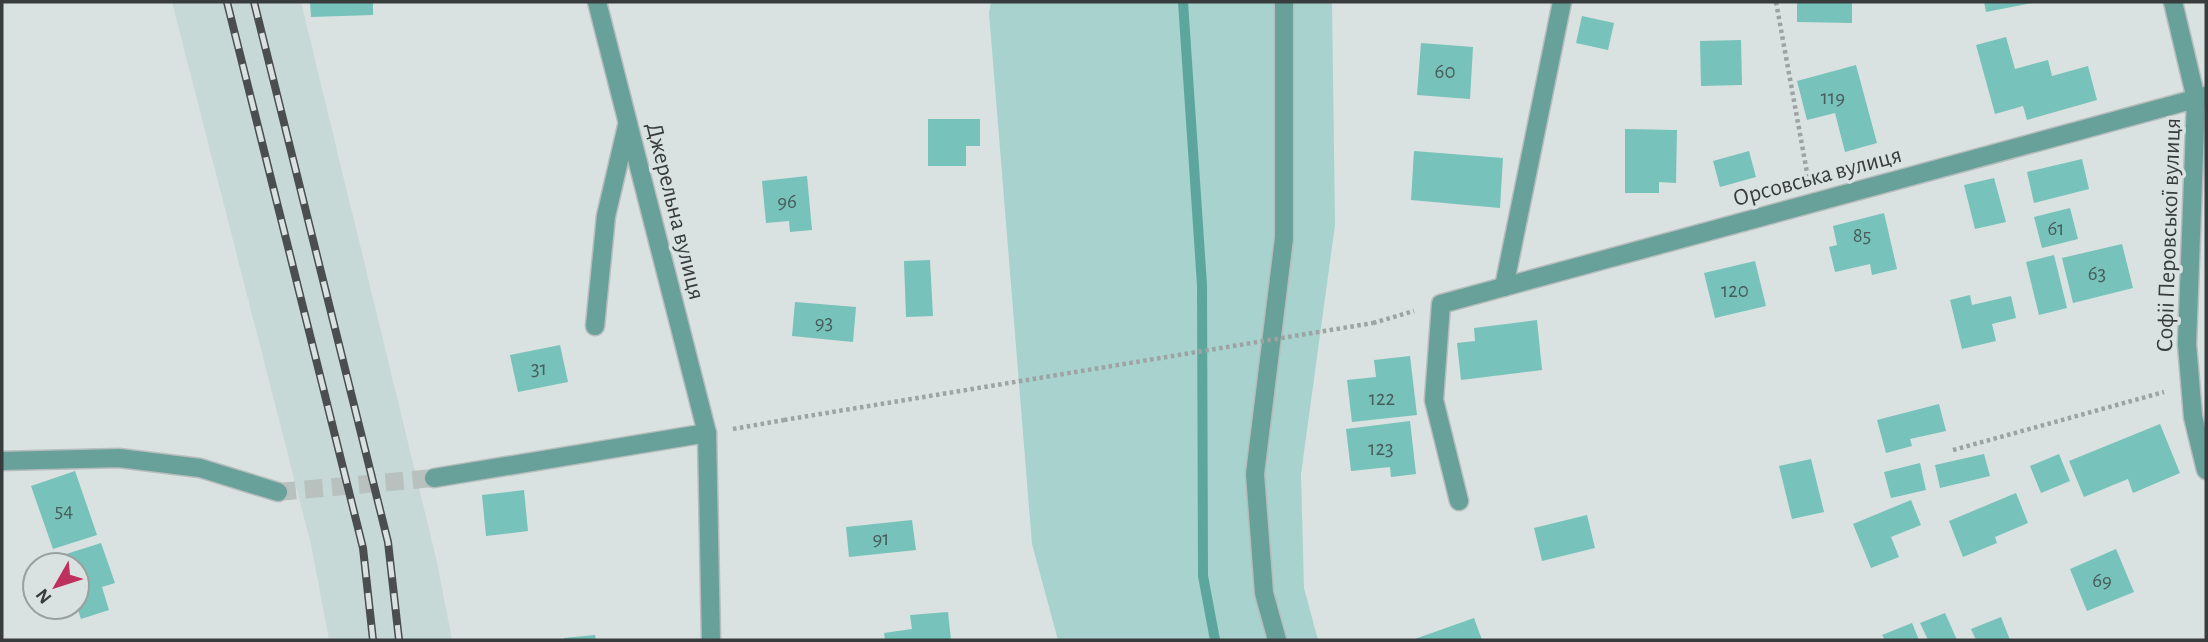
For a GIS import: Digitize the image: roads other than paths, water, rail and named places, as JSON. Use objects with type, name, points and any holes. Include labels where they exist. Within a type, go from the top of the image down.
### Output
[{"type":"street","name":"Джерельна вулиця","points":[[597,2],[707,433],[711,640]]},
{"type":"street","points":[[1277,640],[1264,593],[1255,474],[1284,238],[1284,2]]},
{"type":"street","points":[[1504,287],[1562,2]]},
{"type":"street","name":"Софіі Перовської вулиця","points":[[2173,2],[2201,97],[2187,344],[2193,417],[2206,470]]},
{"type":"street","name":"Орсовська вулиця","points":[[1459,501],[1434,400],[1441,304],[2201,97]]},
{"type":"street","points":[[595,326],[606,216],[628,122]]},
{"type":"street","points":[[434,478],[707,433]]},
{"type":"street","points":[[2,461],[119,458],[200,468],[278,492]]},
{"type":"waterway","points":[[1183,2],[1202,285],[1203,576],[1215,640]]},
{"type":"tunnel","points":[[278,492],[434,478]]},
{"type":"railway","points":[[227,2],[363,548],[373,640]]},
{"type":"railway","points":[[254,2],[388,542],[399,640]]}]
